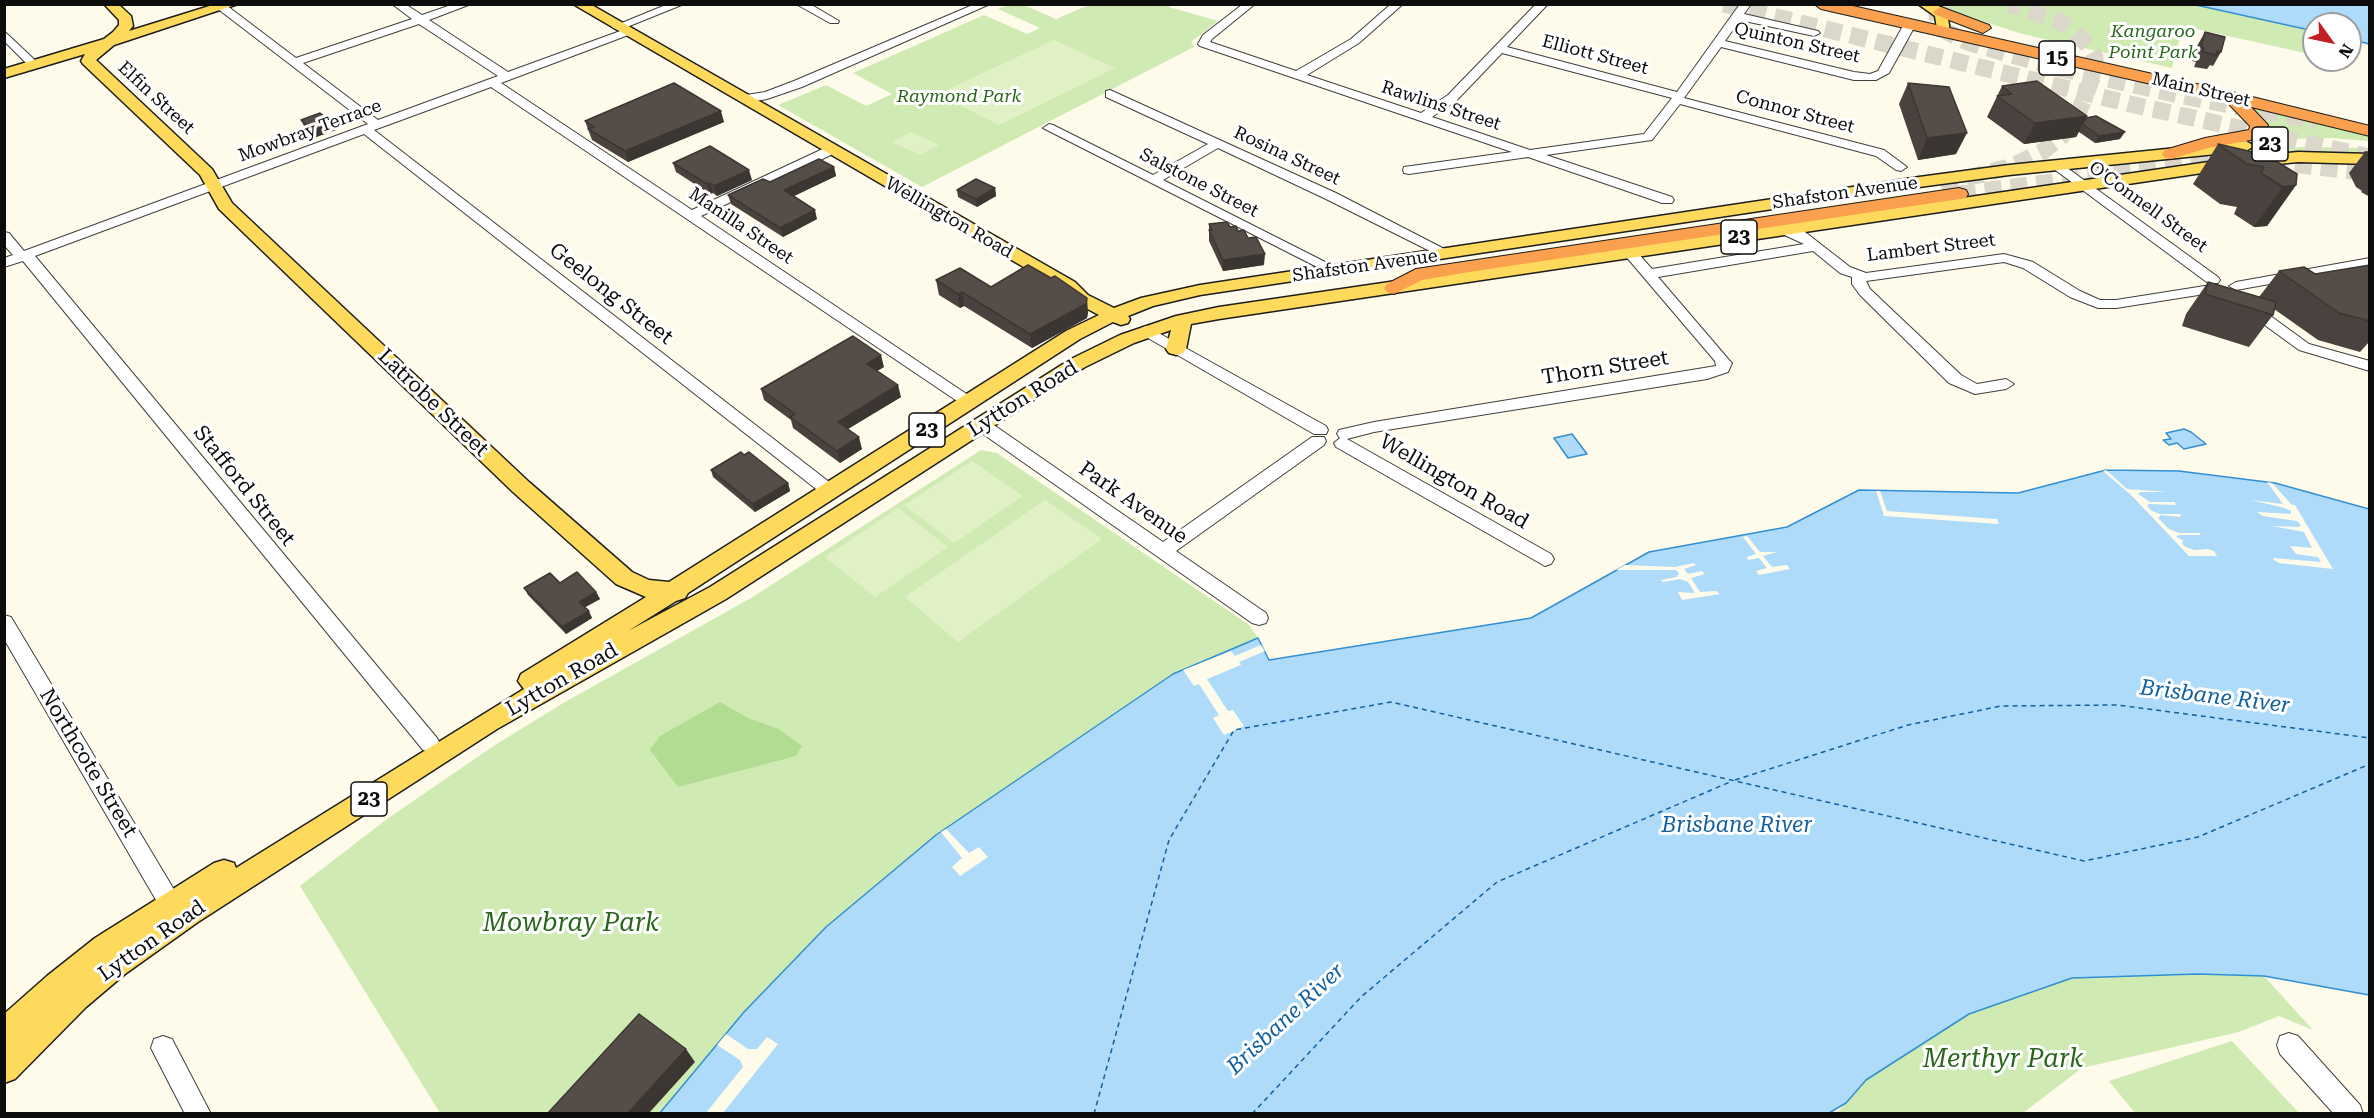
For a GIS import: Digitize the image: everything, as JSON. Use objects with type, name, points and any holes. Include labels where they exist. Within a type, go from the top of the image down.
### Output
[{"type":"highway","name":"Main Street","points":[[1821,4],[1910,24],[1937,24],[2370,131]]},
{"type":"highway","name":"Main Street","points":[[1850,4],[2370,122]]},
{"type":"highway","points":[[2171,154],[2205,143],[2253,136],[2259,132],[2259,125],[2256,121],[2232,97]]},
{"type":"highway","points":[[1394,288],[1416,275],[1950,190],[1894,195],[1652,230],[1600,232]]},
{"type":"main road","points":[[108,43],[126,26],[126,19],[110,4]]},
{"type":"main road","points":[[1911,4],[1937,24]]},
{"type":"main road","points":[[1924,4],[1937,24]]},
{"type":"main road","name":"Wellington Road","points":[[582,5],[1069,286],[1082,299],[1146,332]]},
{"type":"main road","points":[[4,74],[227,6]]},
{"type":"main road","points":[[122,15],[139,18],[150,24],[168,24]]},
{"type":"main road","name":"Elfin Street","points":[[108,43],[89,56],[88,62],[194,161],[215,185]]},
{"type":"main road","name":"Shafston Avenue","points":[[1113,315],[1147,302],[1200,290],[1600,232],[1711,212],[1898,185],[2009,170],[2289,143],[2370,144]]},
{"type":"main road","name":"Shafston Avenue","points":[[1146,332],[1184,320],[2263,159],[2317,156],[2370,159]]},
{"type":"main road","name":"Latrobe Street","points":[[215,185],[225,205],[521,487],[624,578],[645,588],[672,592]]},
{"type":"main road","points":[[1069,286],[1106,298],[1147,302]]},
{"type":"main road","name":"Lytton Road","points":[[4,1034],[90,959],[171,905],[831,492],[1073,335],[1113,315]]},
{"type":"main road","points":[[1176,348],[1184,320]]},
{"type":"main road","name":"Lytton Road","points":[[4,1068],[76,997],[155,935],[488,722],[570,674],[690,609],[760,567],[1095,353],[1146,332]]},
{"type":"main road","points":[[672,592],[704,586],[733,570],[760,567]]},
{"type":"street","points":[[397,4],[507,77]]},
{"type":"street","points":[[295,62],[466,4]]},
{"type":"street","name":"Mowbray Terrace","points":[[4,263],[507,77],[679,4]]},
{"type":"street","points":[[801,4],[834,21]]},
{"type":"street","points":[[744,99],[767,95],[798,84],[985,4]]},
{"type":"street","name":"Rawlins Street","points":[[1250,4],[1205,39],[1204,44],[1667,200]]},
{"type":"street","points":[[1296,76],[1355,41],[1398,4]]},
{"type":"street","points":[[1422,118],[1452,98],[1543,4]]},
{"type":"street","points":[[1409,170],[1648,137],[1746,4]]},
{"type":"street","name":"Geelong Street","points":[[227,6],[371,127],[831,492]]},
{"type":"street","points":[[1738,16],[1814,33]]},
{"type":"street","name":"Quinton Street","points":[[1718,43],[1854,76],[1872,78],[1883,73],[1910,24]]},
{"type":"street","points":[[4,34],[34,65]]},
{"type":"street","name":"Elliott Street","points":[[1500,49],[1678,98]]},
{"type":"street","name":"Manilla Street","points":[[492,82],[969,401]]},
{"type":"street","points":[[763,110],[773,99],[798,84]]},
{"type":"street","name":"Rosina Street","points":[[1110,94],[1426,241],[1447,254]]},
{"type":"street","name":"Connor Street","points":[[1678,98],[1880,153],[1901,167]]},
{"type":"street","name":"Salstone Street","points":[[1049,128],[1334,270]]},
{"type":"street","points":[[1154,180],[1218,143]]},
{"type":"street","points":[[692,215],[831,150]]},
{"type":"street","name":"O'Connell Street","points":[[2059,166],[2212,285]]},
{"type":"street","points":[[1785,230],[1800,235],[1842,268],[1859,276],[1859,284],[1865,292],[1955,379],[1975,389],[2006,384]]},
{"type":"street","name":"Stafford Street","points":[[4,236],[24,256],[430,744]]},
{"type":"street","points":[[1650,274],[1816,246]]},
{"type":"street","name":"Thorn Street","points":[[1344,439],[1374,427],[1707,374],[1723,369],[1724,363],[1720,358],[1630,253]]},
{"type":"street","name":"Lambert Street","points":[[1859,276],[1879,277],[2004,258],[2028,265],[2075,294],[2098,304],[2116,304],[2212,285]]},
{"type":"street","points":[[2212,285],[2222,295],[2370,262]]},
{"type":"street","points":[[2235,291],[2304,347],[2370,366]]},
{"type":"street","name":"Wellington Road","points":[[1146,332],[1319,435]]},
{"type":"street","name":"Park Avenue","points":[[982,425],[1258,618]]},
{"type":"street","points":[[1163,551],[1319,435],[1336,428],[1344,439]]},
{"type":"street","name":"Wellington Road","points":[[1344,439],[1545,559]]},
{"type":"street","name":"Northcote Street","points":[[4,622],[171,905]]},
{"type":"street","points":[[2289,1045],[2351,1113]]},
{"type":"street","points":[[163,1048],[199,1113]]},
{"type":"green space","name":"Raymond Park","points":[[1008,5],[1024,5],[1056,19],[1089,5],[1172,5],[1169,7],[1218,21],[1191,42],[1194,47],[922,187],[778,105],[826,85],[866,106],[892,94],[853,73],[984,15],[1027,34],[1040,28],[998,9]]},
{"type":"green space","name":"Kangaroo Point Park","points":[[1934,5],[2196,5],[2302,28],[2302,52],[2183,26],[2172,68],[2022,34]]},
{"type":"green space","points":[[1054,40],[1115,68],[999,125],[938,94]]},
{"type":"green space","points":[[2245,104],[2369,135],[2369,141],[2331,138],[2254,140],[2263,137],[2266,132]]},
{"type":"green space","points":[[911,132],[939,145],[920,155],[892,142]]},
{"type":"green space","points":[[2303,147],[2370,148],[2369,155],[2303,153],[2237,157],[2231,152]]},
{"type":"green space","name":"Mowbray Park","points":[[981,450],[997,453],[1249,625],[1258,638],[1173,674],[936,835],[826,927],[744,1012],[659,1113],[440,1113],[300,886],[387,819],[495,745],[565,702],[751,598]]},
{"type":"green space","points":[[972,461],[1023,496],[954,543],[904,505]]},
{"type":"green space","points":[[1045,500],[1102,539],[958,642],[905,597]]},
{"type":"green space","points":[[898,508],[948,547],[875,597],[825,557]]},
{"type":"green space","points":[[720,702],[748,718],[779,729],[802,746],[796,756],[678,787],[650,750],[660,736]]},
{"type":"green space","name":"Merthyr Park","points":[[2198,974],[2264,976],[2313,1030],[2279,1016],[2239,1032],[2082,1068],[2023,1113],[1836,1114],[1866,1080],[1969,1014],[2072,978]]},
{"type":"green space","points":[[2232,1041],[2299,1113],[2135,1113],[2109,1081]]},
{"type":"water","points":[[2196,5],[2369,5],[2369,44],[2362,42],[2362,12],[2302,12],[2302,28]]},
{"type":"water","points":[[2184,429],[2206,444],[2184,449],[2177,443],[2169,445],[2163,440],[2171,439],[2166,433]]},
{"type":"water","points":[[1572,434],[1587,454],[1568,458],[1554,438]]},
{"type":"water","name":"Brisbane River","points":[[2106,470],[2179,471],[2275,483],[2369,509],[2369,995],[2264,976],[2198,974],[2072,978],[1969,1014],[1866,1080],[1846,1103],[1829,1113],[659,1114],[744,1012],[826,927],[936,835],[1173,674],[1258,638],[1269,660],[1531,618],[1649,552],[1787,527],[1859,490],[2018,493]]},
{"type":"pier","points":[[2106,470],[2127,489],[2167,492],[2140,492],[2138,494],[2150,502],[2175,502],[2176,505],[2149,504],[2147,506],[2160,514],[2181,514],[2180,517],[2161,515],[2158,518],[2169,529],[2179,533],[2200,533],[2200,535],[2176,537],[2183,540],[2182,544],[2186,547],[2194,550],[2208,549],[2214,551],[2217,556],[2189,556],[2132,496],[2103,471]]},
{"type":"pier","points":[[2267,482],[2272,483],[2292,505],[2295,505],[2333,569],[2279,563],[2274,560],[2273,558],[2321,562],[2318,557],[2296,554],[2290,546],[2312,548],[2304,532],[2272,526],[2299,527],[2301,525],[2297,521],[2263,516],[2257,512],[2291,514],[2291,511],[2285,508],[2250,500],[2283,504]]},
{"type":"pier","points":[[1876,491],[1880,491],[1887,511],[1997,519],[1999,524],[1884,516]]},
{"type":"pier","points":[[1747,536],[1760,552],[1777,552],[1763,556],[1772,567],[1787,565],[1790,569],[1759,575],[1756,571],[1767,568],[1759,558],[1748,560],[1747,557],[1756,554],[1743,537]]},
{"type":"pier","points":[[1694,563],[1696,565],[1684,569],[1688,574],[1702,571],[1705,574],[1691,578],[1700,592],[1716,591],[1720,594],[1682,600],[1678,592],[1695,593],[1688,582],[1680,579],[1663,582],[1661,580],[1677,577],[1679,573],[1676,570],[1616,570],[1625,565],[1675,567]]},
{"type":"pier","points":[[1261,645],[1265,651],[1239,662],[1241,665],[1207,679],[1228,711],[1233,710],[1244,726],[1224,735],[1213,718],[1219,715],[1199,684],[1194,686],[1183,670],[1231,651],[1235,656]]},
{"type":"pier","points":[[946,829],[969,853],[979,847],[988,857],[960,876],[952,867],[962,858],[941,832]]},
{"type":"pier","points":[[726,1034],[748,1049],[757,1049],[767,1037],[778,1044],[723,1113],[706,1113],[743,1067],[740,1060],[717,1045]]},
{"type":"building","points":[[2205,32],[2225,37],[2221,52],[2217,51],[2216,55],[2203,52],[2204,48],[2201,47]]},
{"type":"building","points":[[2037,81],[2087,116],[2035,123],[1997,96],[2012,94],[2002,86]]},
{"type":"building","points":[[674,83],[721,111],[625,151],[588,129],[594,127],[585,121]]},
{"type":"building","points":[[1908,83],[1949,87],[1967,133],[1927,138]]},
{"type":"building","points":[[320,113],[332,122],[312,130],[301,120]]},
{"type":"building","points":[[2096,116],[2125,132],[2099,136],[2083,124],[2086,118]]},
{"type":"building","points":[[2218,144],[2266,155],[2297,174],[2296,185],[2283,187],[2261,173],[2264,167],[2247,164]]},
{"type":"building","points":[[710,146],[749,170],[714,186],[673,163]]},
{"type":"building","points":[[819,159],[834,167],[784,190],[815,210],[780,228],[728,195],[763,179],[770,182]]},
{"type":"building","points":[[976,179],[995,188],[976,199],[957,190]]},
{"type":"building","points":[[1227,222],[1230,227],[1236,226],[1238,231],[1244,230],[1248,238],[1256,237],[1265,254],[1223,260],[1209,230],[1212,230],[1209,224]]},
{"type":"building","points":[[1028,265],[1051,278],[1055,276],[1087,298],[1086,304],[1030,334],[962,292],[958,294],[936,280],[960,268],[991,287]]},
{"type":"building","points":[[2370,265],[2370,321],[2339,313],[2279,271],[2304,267],[2315,274]]},
{"type":"building","points":[[2208,282],[2276,302],[2273,315],[2205,294]]},
{"type":"building","points":[[853,336],[881,355],[867,364],[898,385],[838,422],[859,437],[837,451],[790,417],[795,414],[761,389]]},
{"type":"building","points":[[741,452],[744,455],[749,452],[788,483],[753,504],[711,470]]},
{"type":"building","points":[[577,572],[596,592],[579,602],[589,611],[562,627],[524,588],[550,573],[560,583]]},
{"type":"building","points":[[639,1014],[686,1049],[628,1113],[548,1113]]},
{"type":"ferry route","points":[[1094,1114],[1169,840],[1234,730],[1391,702],[2084,861],[2198,837],[2370,764]]},
{"type":"ferry route","points":[[1735,780],[1908,725],[2001,706],[2117,705],[2370,738]]},
{"type":"ferry route","points":[[1252,1114],[1361,997],[1497,882],[1730,782]]},
{"type":"tunnel","points":[[1724,4],[2086,93]]},
{"type":"tunnel","points":[[1944,4],[1937,15],[1943,30],[1967,42],[2047,65]]},
{"type":"tunnel","points":[[2010,4],[2058,21],[2070,28],[2089,46],[2095,57],[2093,76]]},
{"type":"tunnel","points":[[2058,68],[2093,76]]},
{"type":"tunnel","points":[[2086,93],[2093,76]]},
{"type":"tunnel","points":[[2093,76],[2188,97],[2316,121]]},
{"type":"tunnel","points":[[1941,185],[2013,166],[2043,151],[2061,137],[2076,118],[2086,93]]},
{"type":"tunnel","points":[[2086,93],[2370,157]]},
{"type":"tunnel","points":[[1959,194],[2192,164],[2276,162],[2370,173]]}]
